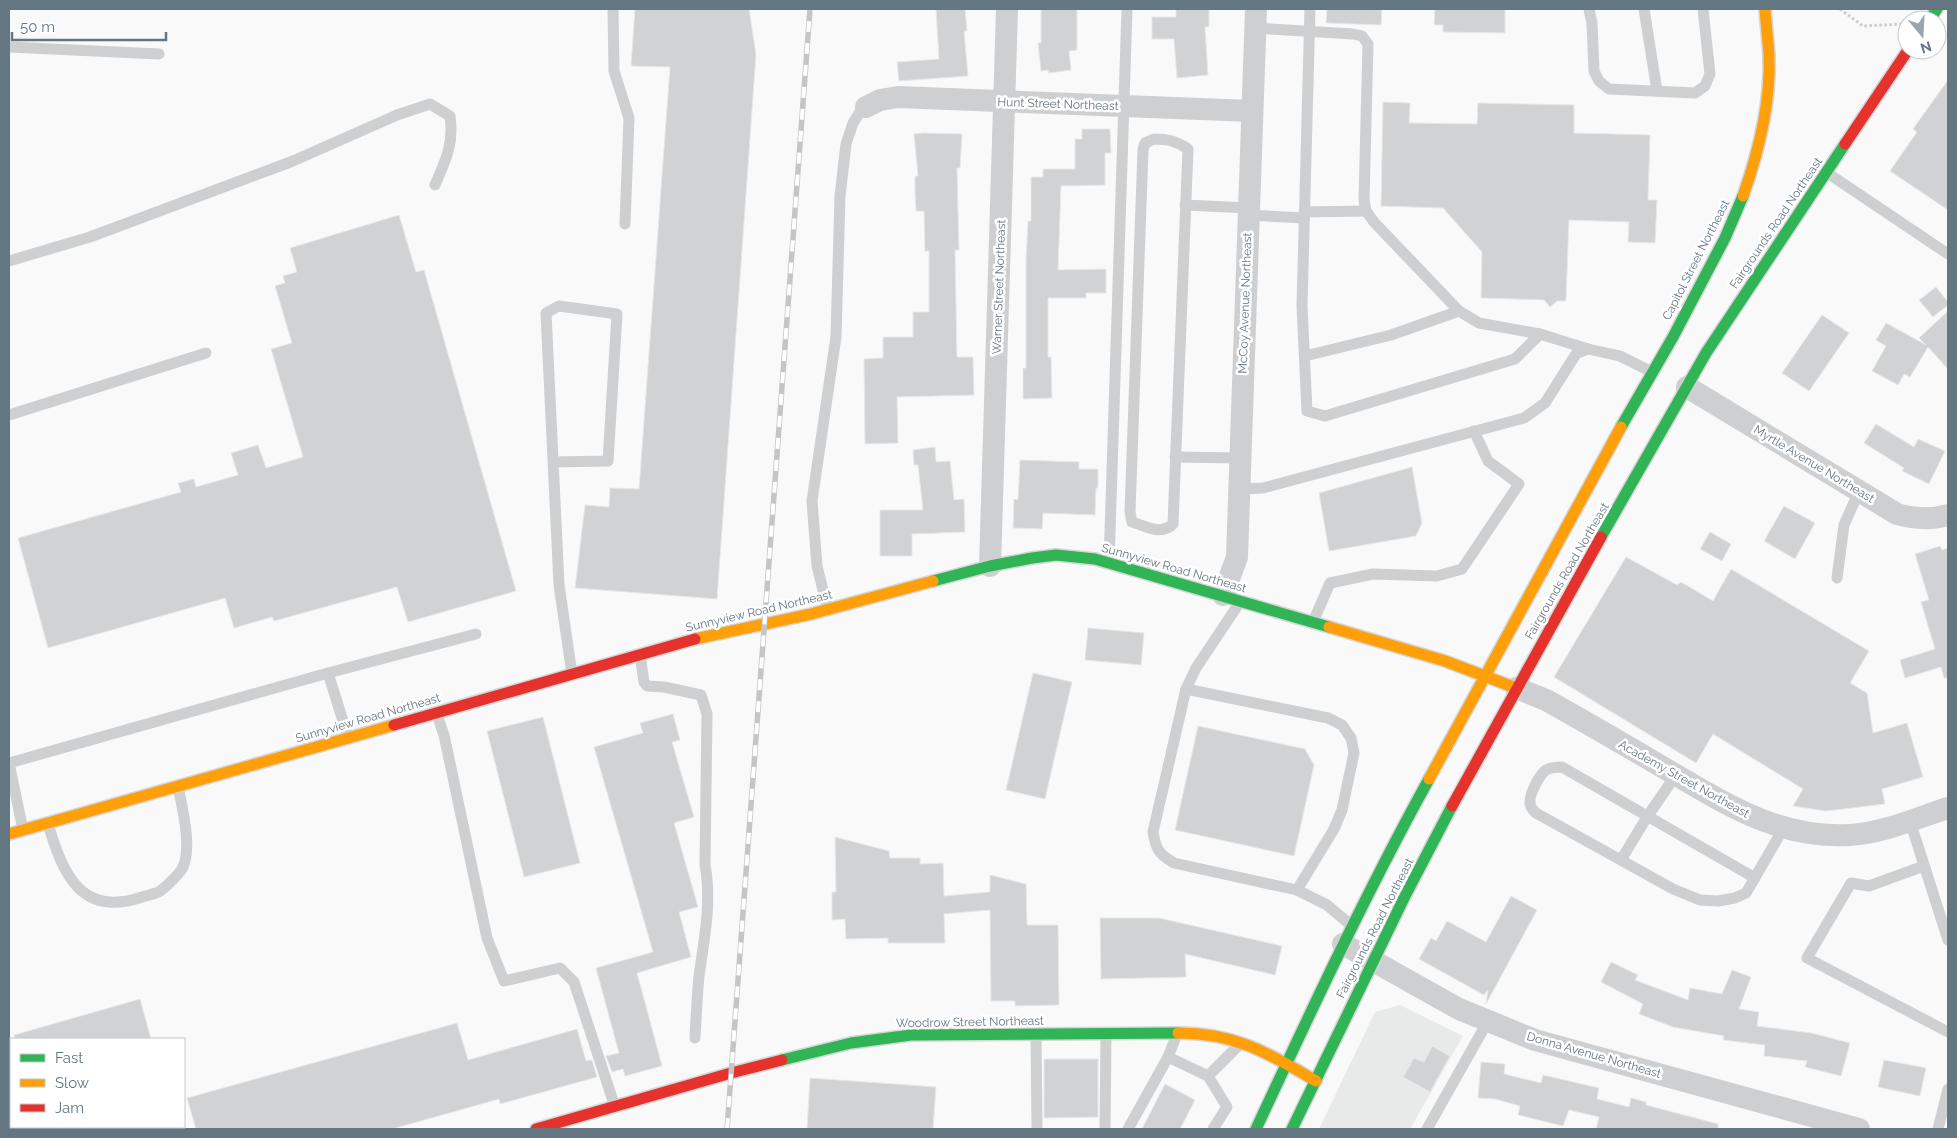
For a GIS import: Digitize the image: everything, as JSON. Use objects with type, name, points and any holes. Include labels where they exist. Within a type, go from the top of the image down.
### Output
[{"type":"main road","name":"Capitol Street Northeast","points":[[1652,372],[1726,238],[1753,168],[1765,115],[1769,57],[1765,9]]},
{"type":"main road","name":"Fairgrounds Road Northeast","points":[[1292,1129],[1373,959],[1444,822],[1516,688],[1619,507],[1683,382],[1706,353],[1901,60]]},
{"type":"main road","points":[[1722,265],[1726,238]]},
{"type":"main road","points":[[1652,372],[1658,388]]},
{"type":"main road","name":"Fairgrounds Road Northeast","points":[[1256,1129],[1348,935],[1402,828],[1652,372]]},
{"type":"main road","points":[[1619,507],[1620,476]]},
{"type":"main road","name":"Sunnyview Road Northeast","points":[[9,834],[724,632],[828,610],[990,566],[1056,555],[1095,559],[1232,598],[1445,661],[1516,688]]},
{"type":"main road","name":"Woodrow Street Northeast","points":[[536,1129],[731,1073],[852,1043],[911,1035],[1178,1033],[1228,1038],[1253,1046],[1316,1081]]},
{"type":"street","name":"Warner Street Northeast","points":[[990,566],[1007,9]]},
{"type":"street","name":"McCoy Avenue Northeast","points":[[1232,598],[1237,557],[1255,18]]},
{"type":"street","name":"Hunt Street Northeast","points":[[866,107],[880,100],[898,97],[1251,111]]},
{"type":"street","name":"Myrtle Avenue Northeast","points":[[1683,382],[1898,514],[1920,518],[1936,518],[1948,515]]},
{"type":"street","name":"Academy Street Northeast","points":[[1516,688],[1546,700],[1741,812],[1783,829],[1803,833],[1851,835],[1879,831],[1948,808]]},
{"type":"street","name":"Donna Avenue Northeast","points":[[1348,935],[1373,959],[1459,1009],[1535,1040],[1859,1129]]},
{"type":"lane","points":[[613,9],[614,71],[629,118],[625,224]]},
{"type":"lane","points":[[1109,563],[1126,9]]},
{"type":"lane","points":[[1310,9],[1302,306],[1307,411],[1325,416],[1515,359],[1540,334]]},
{"type":"lane","points":[[1589,9],[1592,23],[1594,72],[1599,82],[1609,88],[1695,92],[1705,86],[1710,74],[1703,9]]},
{"type":"lane","points":[[1644,9],[1657,90]]},
{"type":"lane","points":[[1255,18],[1309,30],[1362,36],[1368,44],[1364,200],[1366,211],[1374,222],[1459,310],[1479,322],[1540,334],[1588,349],[1620,356],[1652,372]]},
{"type":"lane","points":[[9,47],[160,54]]},
{"type":"lane","points":[[9,260],[90,238],[293,162],[398,115],[430,104],[450,116],[452,132],[448,154],[435,185]]},
{"type":"lane","points":[[828,610],[817,566],[812,501],[836,337],[840,196],[846,144],[853,123],[860,112],[866,107]]},
{"type":"lane","points":[[1154,139],[1165,139],[1179,143],[1188,150],[1185,205],[1172,524],[1168,529],[1162,531],[1132,522],[1130,512],[1143,150],[1146,144],[1154,139]]},
{"type":"lane","points":[[1826,172],[1948,254]]},
{"type":"lane","points":[[1185,205],[1304,215],[1366,211]]},
{"type":"lane","points":[[553,462],[608,461],[617,314],[559,306],[546,313],[553,462],[559,585],[572,674]]},
{"type":"lane","points":[[1305,356],[1391,335],[1459,310]]},
{"type":"lane","points":[[1239,489],[1263,488],[1524,418],[1545,403],[1576,354],[1588,349]]},
{"type":"lane","points":[[9,415],[206,353]]},
{"type":"lane","points":[[1313,622],[1330,583],[1373,574],[1437,576],[1462,569],[1519,484],[1488,461],[1474,431]]},
{"type":"lane","points":[[1175,457],[1240,458]]},
{"type":"lane","points":[[1837,578],[1844,525],[1859,491]]},
{"type":"lane","points":[[1232,598],[1186,689],[1153,832],[1155,845],[1163,856],[1174,863],[1297,890],[1327,905],[1348,935]]},
{"type":"lane","points":[[23,830],[9,762],[328,673],[476,634]]},
{"type":"lane","points":[[640,655],[644,682],[647,686],[664,687],[701,695],[707,714],[705,866],[708,882],[706,930],[699,978],[695,1038]]},
{"type":"lane","points":[[328,673],[348,738]]},
{"type":"lane","points":[[1186,689],[1328,718],[1342,726],[1351,738],[1354,753],[1342,810],[1334,829],[1297,890]]},
{"type":"lane","points":[[436,712],[444,735],[487,938],[504,981],[560,968],[574,982],[615,1107]]},
{"type":"lane","points":[[1754,878],[1562,767],[1554,767],[1543,773],[1531,796],[1532,809],[1673,889],[1700,900],[1718,901],[1735,898],[1746,893],[1783,829]]},
{"type":"lane","points":[[1622,860],[1647,817],[1676,775]]},
{"type":"lane","points":[[47,823],[65,871],[83,892],[99,902],[125,903],[160,891],[182,868],[187,844],[178,786]]},
{"type":"lane","points":[[1910,821],[1948,940]]},
{"type":"lane","points":[[1924,866],[1869,886],[1850,883],[1807,958],[1948,1032]]},
{"type":"lane","points":[[1427,1129],[1488,1021]]},
{"type":"lane","points":[[1105,1129],[1106,1033]]},
{"type":"lane","points":[[1128,1129],[1168,1057],[1178,1033]]},
{"type":"lane","points":[[1036,1034],[1037,1129]]},
{"type":"lane","points":[[1208,1076],[1242,1042]]},
{"type":"lane","points":[[1168,1057],[1208,1076],[1227,1107],[1213,1129]]},
{"type":"lane","points":[[1938,1129],[1948,1090]]},
{"type":"path","points":[[1840,9],[1863,26],[1897,24]]},
{"type":"shaded area","points":[[1400,1005],[1463,1036],[1410,1129],[1319,1129],[1375,1012]]},
{"type":"building","points":[[635,9],[749,9],[756,55],[717,599],[575,588],[585,505],[609,507],[610,488],[639,489],[670,67],[631,66]]},
{"type":"building","points":[[936,9],[965,9],[967,31],[964,31],[968,76],[899,81],[897,62],[939,59]]},
{"type":"building","points":[[1041,9],[1077,9],[1077,50],[1069,51],[1071,70],[1049,73],[1048,70],[1041,71],[1038,43],[1041,43]]},
{"type":"building","points":[[1176,9],[1209,9],[1209,27],[1205,27],[1208,75],[1177,78],[1174,39],[1152,39],[1152,17],[1176,17]]},
{"type":"building","points":[[1327,9],[1382,9],[1381,25],[1326,23]]},
{"type":"building","points":[[1435,9],[1505,9],[1505,33],[1443,32],[1443,25],[1434,25]]},
{"type":"building","points":[[1948,80],[1948,210],[1890,171],[1917,132],[1913,129]]},
{"type":"building","points":[[1383,102],[1410,103],[1409,123],[1477,124],[1478,103],[1574,105],[1574,133],[1650,135],[1648,200],[1657,200],[1655,243],[1628,242],[1629,222],[1569,220],[1566,301],[1557,301],[1550,307],[1544,300],[1481,298],[1482,252],[1443,208],[1381,206]]},
{"type":"building","points":[[1082,129],[1110,129],[1111,153],[1105,153],[1105,185],[1061,186],[1058,270],[1106,269],[1106,293],[1086,293],[1086,298],[1048,298],[1048,357],[1051,357],[1052,398],[1023,399],[1023,368],[1026,368],[1026,260],[1028,221],[1031,221],[1031,177],[1043,177],[1043,169],[1075,169],[1075,139],[1082,139]]},
{"type":"building","points":[[914,134],[962,134],[960,168],[957,168],[959,250],[955,250],[957,357],[973,357],[974,395],[897,397],[898,443],[865,444],[864,359],[883,358],[883,337],[913,337],[913,312],[929,312],[929,251],[925,251],[924,211],[916,211],[915,191],[915,176],[918,176]]},
{"type":"building","points":[[399,215],[416,272],[424,270],[516,591],[408,622],[397,587],[274,621],[272,617],[234,628],[225,598],[48,648],[18,538],[181,492],[178,483],[194,479],[196,487],[238,475],[231,453],[258,445],[266,468],[303,457],[271,349],[292,343],[275,286],[285,283],[283,276],[297,272],[290,248]]},
{"type":"building","points":[[1936,287],[1948,302],[1948,305],[1933,317],[1919,300]]},
{"type":"building","points":[[1948,311],[1948,369],[1928,347],[1910,377],[1904,374],[1898,385],[1872,371],[1886,346],[1876,340],[1886,323],[1926,345],[1919,338]]},
{"type":"building","points":[[1822,315],[1849,333],[1809,391],[1782,373]]},
{"type":"building","points":[[1876,424],[1914,447],[1918,439],[1945,451],[1929,484],[1902,471],[1904,468],[1864,443]]},
{"type":"building","points":[[935,447],[936,462],[950,461],[954,500],[964,499],[965,532],[912,534],[912,556],[880,556],[880,510],[923,510],[918,465],[914,465],[913,450]]},
{"type":"building","points":[[1020,460],[1079,462],[1079,469],[1098,469],[1095,515],[1043,513],[1042,529],[1013,528],[1014,499],[1018,500]]},
{"type":"building","points":[[1412,467],[1422,523],[1416,536],[1329,551],[1319,493]]},
{"type":"building","points":[[1784,506],[1815,523],[1795,559],[1764,541]]},
{"type":"building","points":[[1710,532],[1731,544],[1722,561],[1700,549]]},
{"type":"building","points":[[1940,546],[1942,550],[1948,548],[1948,678],[1944,678],[1941,667],[1905,678],[1900,660],[1935,649],[1921,602],[1929,600],[1915,554]]},
{"type":"building","points":[[1626,557],[1677,585],[1681,582],[1713,601],[1731,569],[1869,651],[1850,683],[1867,693],[1873,733],[1907,723],[1923,777],[1882,789],[1885,804],[1826,811],[1793,806],[1803,789],[1713,734],[1696,763],[1554,677]]},
{"type":"building","points":[[1088,628],[1144,633],[1141,665],[1085,660]]},
{"type":"building","points":[[1033,673],[1072,682],[1045,799],[1006,790]]},
{"type":"building","points":[[673,714],[680,740],[672,742],[694,817],[674,823],[698,907],[679,912],[691,957],[637,973],[662,1066],[625,1076],[623,1069],[612,1072],[606,1056],[619,1053],[596,968],[653,952],[594,747],[643,733],[640,723]]},
{"type":"building","points":[[543,717],[580,863],[524,877],[487,731]]},
{"type":"building","points":[[1198,726],[1305,749],[1314,765],[1294,856],[1175,830]]},
{"type":"building","points":[[835,837],[889,851],[890,858],[920,858],[920,864],[943,863],[944,896],[990,892],[990,875],[1026,884],[1027,925],[1058,925],[1059,1005],[1015,1006],[1015,1001],[991,1001],[990,910],[944,914],[945,943],[888,943],[888,938],[846,939],[845,919],[832,920],[832,892],[836,892]]},
{"type":"building","points":[[1511,896],[1537,910],[1486,1004],[1488,990],[1484,995],[1419,959],[1431,938],[1436,941],[1447,921],[1486,942]]},
{"type":"building","points":[[1100,918],[1159,918],[1282,946],[1275,975],[1185,954],[1186,977],[1101,979]]},
{"type":"building","points":[[1611,962],[1638,975],[1635,980],[1688,1000],[1690,988],[1722,994],[1732,970],[1751,977],[1739,1009],[1759,1012],[1757,1026],[1811,1033],[1850,1043],[1841,1076],[1805,1067],[1807,1061],[1764,1056],[1765,1045],[1723,1040],[1724,1036],[1673,1027],[1639,1014],[1643,1004],[1601,982]]},
{"type":"building","points":[[140,999],[151,1038],[15,1038],[14,1035]]},
{"type":"building","points":[[457,1023],[468,1060],[577,1029],[586,1061],[592,1060],[597,1077],[500,1104],[499,1099],[392,1129],[196,1129],[187,1098]]},
{"type":"building","points":[[1432,1046],[1450,1056],[1430,1092],[1403,1077],[1414,1058],[1424,1062]]},
{"type":"building","points":[[1044,1059],[1098,1059],[1098,1117],[1044,1118]]},
{"type":"building","points":[[1884,1060],[1926,1068],[1920,1096],[1878,1087]]},
{"type":"building","points":[[1481,1062],[1505,1064],[1504,1074],[1541,1083],[1543,1075],[1599,1088],[1597,1099],[1629,1107],[1631,1098],[1646,1102],[1646,1105],[1718,1124],[1718,1129],[1596,1129],[1599,1117],[1569,1110],[1563,1126],[1518,1115],[1520,1106],[1495,1099],[1478,1098]]},
{"type":"building","points":[[810,1078],[936,1087],[933,1129],[807,1129]]},
{"type":"building","points":[[1165,1084],[1195,1100],[1180,1129],[1142,1129]]},
{"type":"railway","points":[[727,1129],[810,9]]},
{"type":"traffic: fast","points":[[1601,537],[1706,353],[1845,144]]},
{"type":"traffic: fast","points":[[1621,427],[1673,337],[1725,238],[1743,196]]},
{"type":"traffic: fast","points":[[933,581],[990,566],[1032,558],[1056,555],[1095,559],[1329,627]]},
{"type":"traffic: fast","points":[[1256,1129],[1361,909],[1429,779]]},
{"type":"traffic: fast","points":[[1292,1129],[1404,898],[1452,806]]},
{"type":"traffic: fast","points":[[782,1060],[851,1043],[911,1035],[1178,1033]]},
{"type":"traffic: slow","points":[[1743,196],[1759,144],[1766,109],[1769,55],[1765,9]]},
{"type":"traffic: slow","points":[[1429,779],[1621,427]]},
{"type":"traffic: slow","points":[[695,639],[811,614],[933,581]]},
{"type":"traffic: slow","points":[[1329,627],[1445,661],[1516,688]]},
{"type":"traffic: slow","points":[[9,834],[394,725]]},
{"type":"traffic: slow","points":[[1178,1033],[1217,1037],[1251,1046],[1316,1081]]},
{"type":"traffic: jam","points":[[1845,144],[1901,60]]},
{"type":"traffic: jam","points":[[1452,806],[1601,537]]},
{"type":"traffic: jam","points":[[394,725],[695,639]]},
{"type":"traffic: jam","points":[[536,1129],[782,1060]]}]
